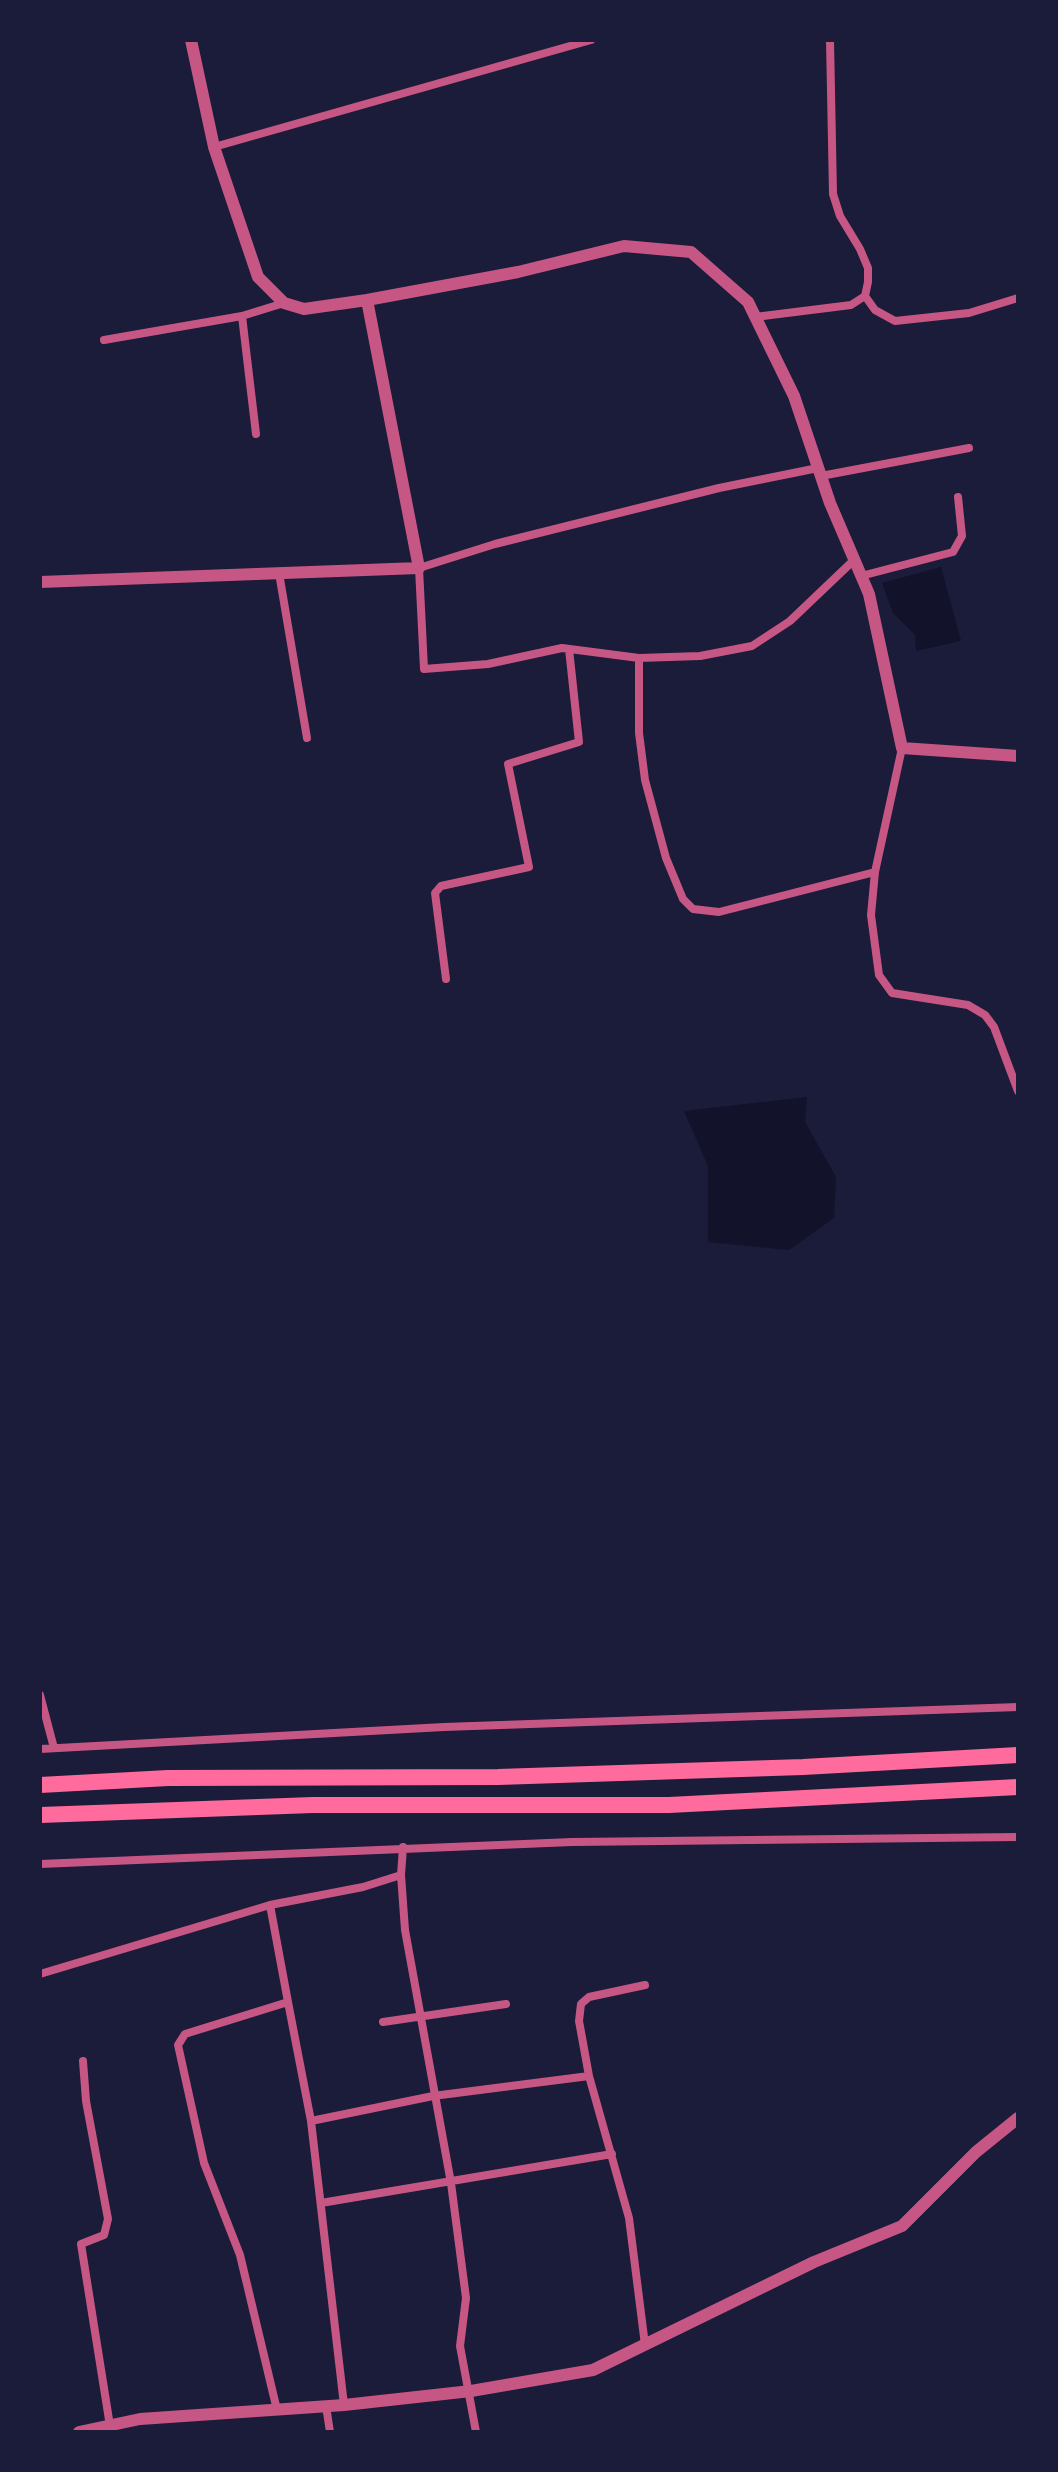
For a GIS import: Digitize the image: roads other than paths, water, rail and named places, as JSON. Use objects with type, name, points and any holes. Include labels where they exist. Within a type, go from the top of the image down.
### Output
[{"type":"highway","points":[[40,1785],[168,1778],[529,1776],[803,1767],[1018,1755]]},
{"type":"highway","points":[[40,1815],[298,1805],[669,1805],[1018,1787]]},
{"type":"street","points":[[191,40],[214,147],[258,277],[284,303],[304,309],[367,300],[518,272],[624,246],[691,252],[748,302],[794,396],[821,476],[969,448]]},
{"type":"street","points":[[214,147],[591,40]]},
{"type":"street","points":[[830,40],[833,194],[840,216],[868,268],[865,296],[875,310],[895,321],[969,313],[1018,298]]},
{"type":"street","points":[[755,317],[827,310],[851,305],[865,296]]},
{"type":"street","points":[[367,300],[419,568],[424,669],[488,664],[569,649],[639,658],[700,656],[752,646],[790,621],[854,560]]},
{"type":"street","points":[[104,340],[242,316],[284,303]]},
{"type":"street","points":[[242,316],[256,434]]},
{"type":"street","points":[[40,582],[419,568],[495,544],[818,468]]},
{"type":"street","points":[[818,468],[869,594],[902,748],[875,872],[873,948],[884,987],[892,993],[920,1000],[968,1005],[985,1015],[994,1027],[1018,1091]]},
{"type":"street","points":[[861,576],[953,552],[962,536],[958,497]]},
{"type":"street","points":[[279,573],[307,738]]},
{"type":"street","points":[[446,979],[435,893],[441,886],[529,867],[508,764],[579,742],[569,649]]},
{"type":"street","points":[[639,658],[639,733],[645,780],[666,858],[683,899],[693,909],[719,912],[875,872]]},
{"type":"street","points":[[902,748],[1018,756]]},
{"type":"street","points":[[40,1695],[54,1748]]},
{"type":"street","points":[[40,1749],[444,1727],[1018,1707]]},
{"type":"street","points":[[40,1864],[403,1847],[1018,1837]]},
{"type":"street","points":[[403,1847],[401,1875],[405,1930],[451,2183],[466,2298],[460,2346],[471,2391],[476,2432]]},
{"type":"street","points":[[40,1974],[270,1905],[363,1887],[401,1875]]},
{"type":"street","points":[[270,1905],[311,2121],[344,2405]]},
{"type":"street","points":[[645,1985],[589,1997],[581,2004],[579,2021],[589,2076],[629,2218],[645,2345]]},
{"type":"street","points":[[277,2410],[240,2255],[204,2163],[178,2045],[185,2034],[288,2002]]},
{"type":"street","points":[[383,2022],[506,2004]]},
{"type":"street","points":[[83,2061],[86,2101],[108,2219],[104,2235],[81,2244],[110,2426]]},
{"type":"street","points":[[311,2121],[433,2096],[589,2076]]},
{"type":"street","points":[[79,2432],[140,2419],[344,2405],[471,2391],[593,2370],[814,2262],[902,2226],[976,2152],[1018,2118]]},
{"type":"street","points":[[321,2203],[612,2154]]},
{"type":"street","points":[[326,2406],[330,2432]]}]
